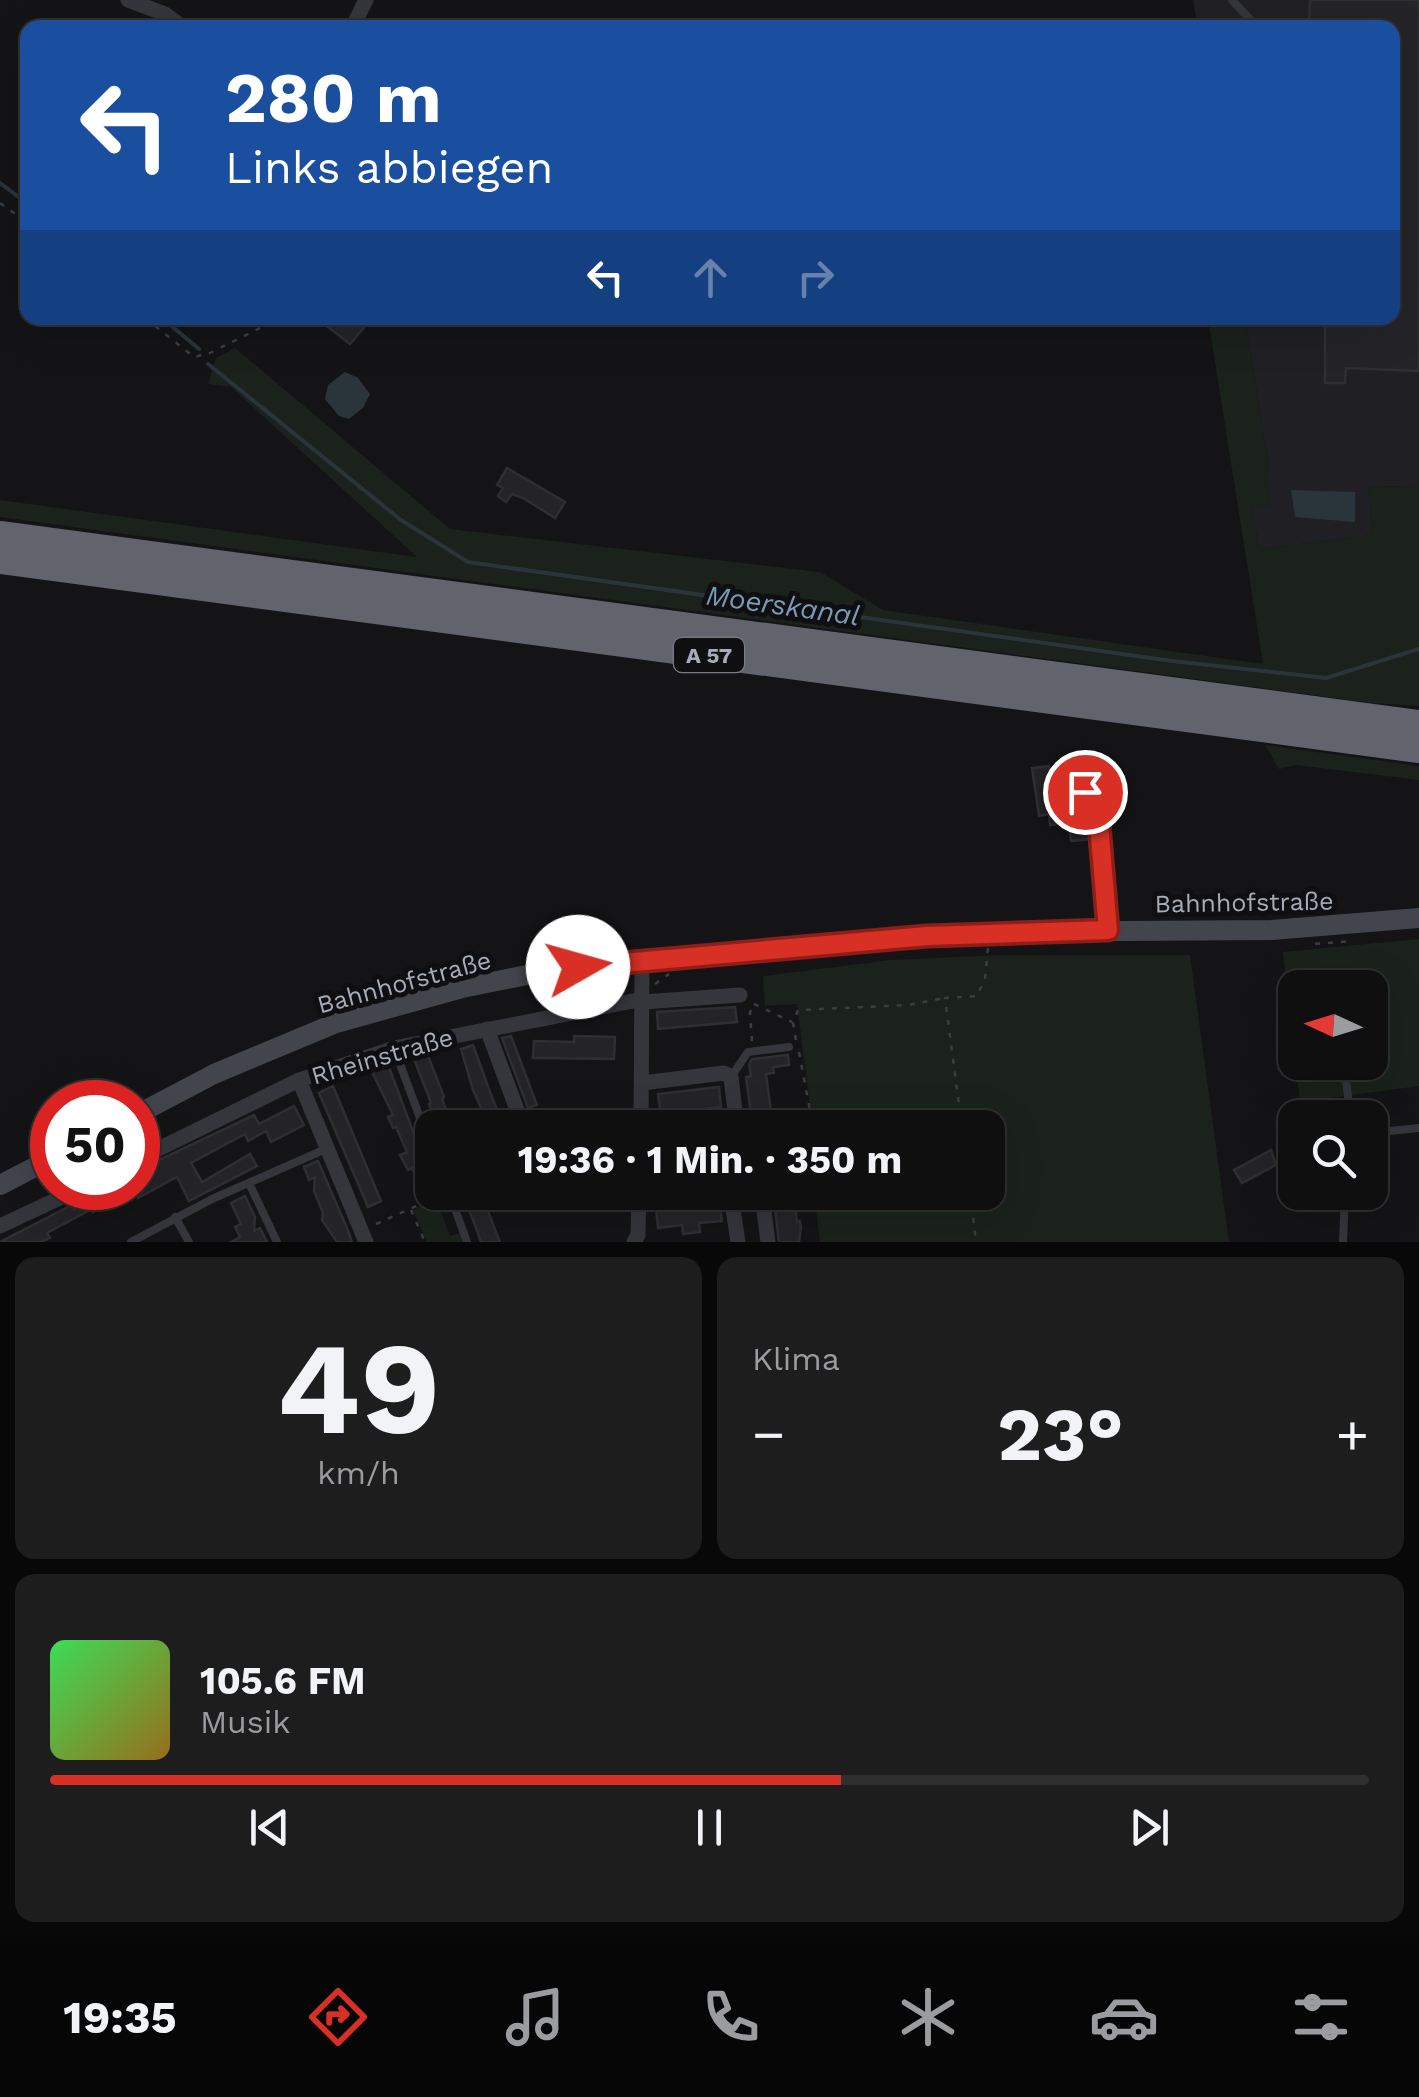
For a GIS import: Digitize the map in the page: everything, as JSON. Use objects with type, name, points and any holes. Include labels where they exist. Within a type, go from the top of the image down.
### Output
[{"type":"highway","name":"A 57","points":[[0,535],[1419,724]]},
{"type":"highway","name":"A 57","points":[[0,560],[1419,749]]},
{"type":"main road","name":"Bahnhofstraße","points":[[160,1102],[214,1074],[336,1023],[462,988],[542,972],[642,959],[990,932],[1272,930],[1419,918]]},
{"type":"main road","points":[[0,1184],[30,1169]]},
{"type":"street","points":[[128,0],[173,20]]},
{"type":"street","points":[[641,1110],[642,959]]},
{"type":"street","name":"Rheinstraße","points":[[160,1149],[299,1080],[394,1048],[643,996],[740,995]]},
{"type":"street","points":[[487,1029],[517,1110]]},
{"type":"street","points":[[642,1083],[724,1073],[731,1077],[735,1110]]},
{"type":"street","points":[[299,1080],[364,1236]]},
{"type":"street","points":[[0,1226],[34,1210]]},
{"type":"street","points":[[634,1242],[639,1210]]},
{"type":"street","points":[[734,1210],[738,1242]]},
{"type":"street","points":[[764,1210],[768,1242]]},
{"type":"lane","points":[[1232,0],[1251,20]]},
{"type":"lane","points":[[1085,792],[1098,813],[1108,930]]},
{"type":"lane","points":[[731,1077],[748,1052],[789,1047]]},
{"type":"lane","points":[[394,1048],[417,1110]]},
{"type":"lane","points":[[1388,1131],[1419,1128]]},
{"type":"lane","points":[[131,1242],[328,1148]]},
{"type":"lane","points":[[249,1183],[277,1242]]},
{"type":"lane","points":[[455,1210],[467,1242]]},
{"type":"lane","points":[[1343,1242],[1344,1210]]},
{"type":"lane","points":[[175,1218],[188,1242]]},
{"type":"path","points":[[154,325],[194,357],[266,325]]},
{"type":"path","points":[[810,1110],[793,1023],[798,1010],[908,1005],[977,996],[990,932]]},
{"type":"path","points":[[1310,944],[1364,940]]},
{"type":"path","points":[[643,996],[682,971]]},
{"type":"path","points":[[945,998],[960,1110]]},
{"type":"path","points":[[753,1051],[753,1003],[793,1023]]},
{"type":"path","points":[[364,1236],[415,1207]]},
{"type":"path","points":[[410,1209],[424,1242]]},
{"type":"path","points":[[972,1210],[976,1242]]},
{"type":"shaded area","points":[[1193,0],[1419,0],[1419,487],[1369,486],[1372,535],[1259,549],[1252,508],[1269,505],[1269,468],[1246,325],[1400,325],[1400,20],[1197,20]]},
{"type":"shaded area","points":[[1209,325],[1246,325],[1269,468],[1270,506],[1252,508],[1259,549],[1372,535],[1369,486],[1419,487],[1419,706],[1372,703],[0,517],[0,500],[417,557],[231,387],[208,384],[216,358],[235,348],[450,529],[820,572],[883,610],[1263,664]]},
{"type":"shaded area","points":[[345,372],[358,378],[370,394],[363,408],[349,419],[339,416],[325,399],[328,385]]},
{"type":"shaded area","points":[[1291,490],[1355,492],[1355,522],[1295,517]]},
{"type":"shaded area","points":[[1265,745],[1419,766],[1419,780],[1296,765],[1279,769]]},
{"type":"shaded area","points":[[1419,939],[1419,1086],[1300,1100],[1298,1080],[1388,1080],[1388,970],[1285,970],[1283,952]]},
{"type":"shaded area","points":[[1001,955],[1190,955],[1229,1242],[820,1242],[816,1210],[1005,1210],[1005,1110],[811,1110],[797,1004],[765,1006],[763,976],[891,960]]},
{"type":"shaded area","points":[[413,1210],[440,1210],[450,1236],[460,1233],[463,1242],[427,1242]]},
{"type":"building","points":[[1310,0],[1419,0],[1419,371],[1346,368],[1345,383],[1325,383],[1325,325],[1400,325],[1400,20],[1309,20]]},
{"type":"building","points":[[325,325],[366,325],[350,344]]},
{"type":"building","points":[[507,468],[565,502],[555,518],[523,498],[512,494],[506,502],[498,496],[503,488],[497,485]]},
{"type":"building","points":[[1049,766],[1050,776],[1066,774],[1070,817],[1091,816],[1093,839],[1071,841],[1069,823],[1050,825],[1049,814],[1039,816],[1032,768]]},
{"type":"building","points":[[735,1007],[737,1022],[658,1029],[657,1012]]},
{"type":"building","points":[[511,1036],[537,1105],[528,1108],[502,1038]]},
{"type":"building","points":[[574,1036],[615,1037],[614,1059],[533,1058],[534,1041],[574,1042]]},
{"type":"building","points":[[473,1045],[497,1110],[482,1110],[461,1049]]},
{"type":"building","points":[[427,1053],[446,1110],[431,1110],[413,1056]]},
{"type":"building","points":[[788,1055],[789,1065],[773,1067],[774,1073],[766,1074],[771,1110],[750,1110],[746,1077],[751,1076],[752,1059]]},
{"type":"building","points":[[387,1062],[415,1137],[415,1175],[400,1155],[407,1152],[388,1117],[393,1115],[370,1068]]},
{"type":"building","points":[[333,1086],[381,1201],[368,1207],[319,1093]]},
{"type":"building","points":[[719,1087],[721,1107],[660,1110],[658,1094]]},
{"type":"building","points":[[294,1106],[304,1125],[271,1142],[266,1131],[248,1141],[245,1134],[191,1163],[202,1182],[250,1154],[257,1166],[189,1201],[177,1177],[160,1186],[160,1160],[254,1115],[259,1124]]},
{"type":"building","points":[[1271,1150],[1276,1165],[1242,1183],[1234,1170]]},
{"type":"building","points":[[318,1161],[352,1242],[337,1242],[322,1220],[314,1191],[315,1177],[309,1180],[304,1167]]},
{"type":"building","points":[[245,1196],[255,1217],[254,1231],[260,1228],[267,1242],[231,1242],[240,1237],[235,1227],[241,1224],[231,1203]]},
{"type":"building","points":[[62,1210],[90,1210],[47,1233],[50,1238],[41,1242],[0,1242]]},
{"type":"building","points":[[469,1210],[488,1210],[500,1242],[481,1242]]},
{"type":"building","points":[[656,1210],[720,1210],[722,1221],[699,1223],[700,1232],[683,1234],[682,1225],[658,1228]]},
{"type":"building","points":[[775,1210],[796,1210],[801,1227],[799,1242],[779,1242]]},
{"type":"waterway","name":"Moerskanal","points":[[0,183],[20,198]]},
{"type":"waterway","name":"Moerskanal","points":[[170,325],[199,349]]},
{"type":"waterway","name":"Moerskanal","points":[[208,364],[401,520],[468,562],[1172,661],[1326,678],[1419,649]]},
{"type":"route","points":[[578,967],[927,936],[1108,930],[1098,813],[1085,792]]}]
